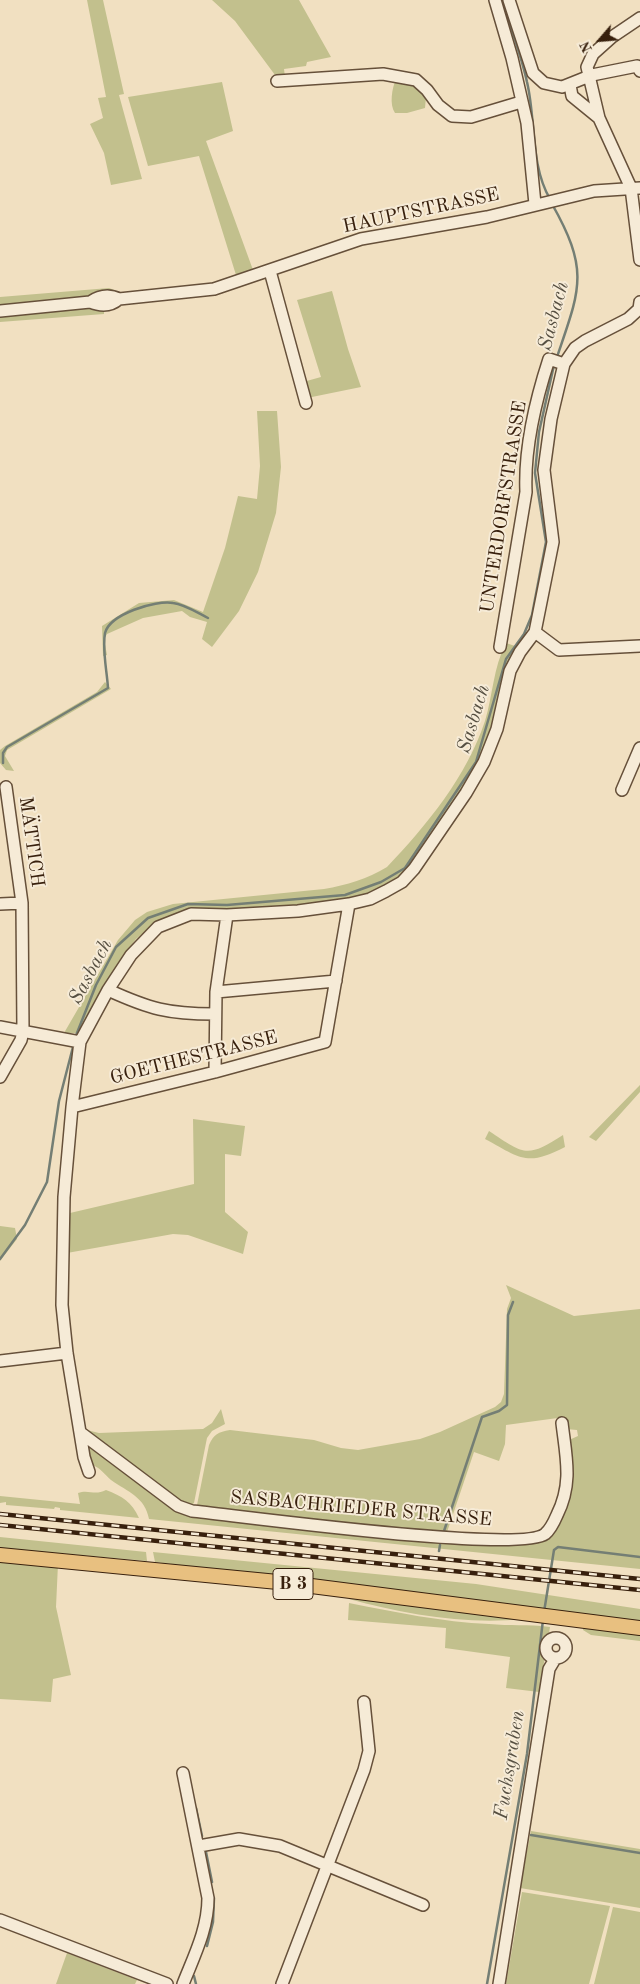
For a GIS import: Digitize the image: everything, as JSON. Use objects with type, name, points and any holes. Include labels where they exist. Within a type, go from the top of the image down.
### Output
[{"type":"main road","name":"B 3","points":[[0,1555],[288,1583],[640,1628]]},
{"type":"street","points":[[494,0],[512,58],[527,123],[538,203]]},
{"type":"street","points":[[509,0],[533,73],[544,83],[562,87],[588,76],[637,66],[640,71]]},
{"type":"street","points":[[640,18],[626,25],[593,54],[587,67],[599,118],[635,188],[640,260]]},
{"type":"street","points":[[277,80],[383,74],[416,80],[427,90],[438,105],[452,116],[471,117],[521,102]]},
{"type":"street","points":[[570,85],[572,96],[599,118]]},
{"type":"street","name":"HAUPTSTRASSE","points":[[0,311],[90,302],[107,305],[122,299],[214,289],[361,239],[487,217],[538,203],[594,191],[635,188]]},
{"type":"street","points":[[270,271],[306,403]]},
{"type":"street","points":[[89,1472],[84,1457],[67,1353],[62,1295],[64,1197],[72,1106],[74,1041],[130,955],[158,927],[191,914],[227,915],[298,910],[349,904],[370,899],[402,882],[419,862],[466,793],[484,762],[497,730],[510,671],[520,652],[535,632],[552,542],[544,470],[558,362],[585,341],[628,319],[640,307]]},
{"type":"street","name":"UNTERDORFSTRASSE","points":[[500,647],[526,492],[525,467],[532,420],[549,359],[558,362]]},
{"type":"street","points":[[535,632],[558,650],[640,646]]},
{"type":"street","points":[[622,790],[640,748]]},
{"type":"street","name":"MÄTTICH","points":[[0,1077],[21,1040],[22,1031],[22,903],[6,786]]},
{"type":"street","name":"MÄTTICH","points":[[0,904],[22,903]]},
{"type":"street","points":[[216,992],[336,981],[349,904]]},
{"type":"street","points":[[215,1072],[214,1014],[227,915]]},
{"type":"street","name":"GOETHESTRASSE","points":[[72,1106],[215,1072],[325,1042],[336,981]]},
{"type":"street","points":[[108,990],[146,1007],[177,1014],[214,1014]]},
{"type":"street","points":[[0,1027],[74,1041]]},
{"type":"street","points":[[0,1360],[67,1353]]},
{"type":"street","name":"SASBACHRIEDER STRASSE","points":[[81,1433],[178,1506],[192,1511],[398,1534],[481,1539],[527,1539],[538,1538],[551,1528],[566,1497],[568,1473],[562,1423]]},
{"type":"street","points":[[499,1984],[549,1669],[555,1659]]},
{"type":"street","points":[[282,1984],[364,1770],[369,1751],[364,1702]]},
{"type":"street","points":[[183,1773],[208,1898],[208,1915],[183,1984]]},
{"type":"street","points":[[199,1846],[239,1839],[280,1846],[423,1905]]},
{"type":"street","points":[[0,1920],[167,1984]]},
{"type":"shaded area","points":[[87,0],[103,0],[124,94],[119,95],[142,179],[111,185],[104,153],[90,124],[103,118],[98,98],[106,97]]},
{"type":"shaded area","points":[[212,0],[299,0],[331,57],[307,62],[306,66],[284,69],[285,77],[275,75],[235,21]]},
{"type":"shaded area","points":[[396,79],[419,87],[426,97],[425,108],[407,113],[395,113],[392,106],[392,96]]},
{"type":"shaded area","points":[[222,82],[233,131],[206,141],[253,270],[236,275],[199,156],[148,166],[128,97]]},
{"type":"shaded area","points":[[109,288],[118,293],[0,305],[0,297]]},
{"type":"shaded area","points":[[332,291],[361,387],[307,398],[303,382],[321,377],[297,300]]},
{"type":"shaded area","points":[[101,307],[104,309],[104,314],[0,322],[0,317]]},
{"type":"shaded area","points":[[257,411],[277,411],[281,467],[276,513],[258,572],[239,611],[212,647],[202,639],[207,622],[190,617],[182,611],[143,618],[107,634],[104,639],[107,655],[103,656],[102,626],[139,603],[174,600],[203,612],[225,548],[238,496],[257,499],[260,466]]},
{"type":"shaded area","points":[[506,643],[518,647],[493,730],[467,787],[403,877],[369,894],[344,900],[277,908],[211,910],[154,924],[136,939],[118,963],[77,1033],[64,1033],[118,940],[135,920],[147,912],[173,904],[341,886],[372,875],[387,867],[431,817],[468,761],[485,721],[498,662]]},
{"type":"shaded area","points":[[105,682],[111,689],[7,750],[5,756],[14,771],[6,770],[0,763],[0,750],[5,746],[97,692]]},
{"type":"shaded area","points":[[640,1085],[640,1092],[596,1141],[589,1137]]},
{"type":"shaded area","points":[[193,1119],[245,1126],[241,1156],[225,1154],[225,1212],[248,1232],[243,1254],[188,1235],[173,1234],[67,1253],[70,1213],[194,1184]]},
{"type":"shaded area","points":[[489,1131],[510,1145],[525,1151],[541,1148],[563,1135],[565,1147],[541,1157],[524,1158],[485,1139]]},
{"type":"shaded area","points":[[0,1226],[15,1228],[17,1239],[0,1261]]},
{"type":"shaded area","points":[[506,1285],[574,1316],[640,1309],[640,1569],[149,1519],[140,1500],[92,1465],[89,1447],[94,1447],[184,1513],[531,1543],[542,1540],[555,1529],[569,1440],[578,1436],[577,1430],[566,1429],[565,1417],[506,1425],[505,1444],[499,1461],[474,1452],[446,1535],[196,1510],[209,1445],[217,1434],[222,1432],[230,1430],[314,1440],[341,1448],[358,1450],[420,1439],[495,1407],[501,1402],[504,1394],[507,1309],[511,1298]]},
{"type":"shaded area","points":[[221,1409],[225,1424],[212,1431],[207,1438],[194,1503],[191,1505],[172,1496],[87,1430],[99,1433],[203,1429],[212,1423]]},
{"type":"shaded area","points":[[106,1490],[126,1500],[139,1518],[60,1510],[60,1508],[55,1507],[54,1509],[6,1505],[6,1502],[0,1503],[0,1496],[80,1504],[78,1493]]},
{"type":"shaded area","points":[[0,1537],[146,1552],[147,1561],[0,1548]]},
{"type":"shaded area","points":[[153,1552],[476,1584],[640,1609],[640,1621],[155,1562]]},
{"type":"shaded area","points":[[0,1558],[58,1564],[56,1607],[71,1675],[53,1679],[51,1702],[0,1699]]},
{"type":"shaded area","points":[[349,1597],[523,1619],[480,1621],[435,1617],[370,1604],[349,1599]]},
{"type":"shaded area","points":[[349,1603],[454,1621],[550,1627],[539,1692],[506,1688],[510,1657],[445,1648],[446,1628],[348,1620]]},
{"type":"shaded area","points":[[583,1626],[640,1632],[640,1641],[591,1635],[583,1630]]},
{"type":"shaded area","points":[[531,1831],[640,1849],[640,1908],[520,1888]]},
{"type":"shaded area","points":[[522,1892],[610,1906],[589,1984],[506,1984]]},
{"type":"shaded area","points":[[613,1907],[640,1912],[640,1984],[594,1984]]},
{"type":"shaded area","points":[[67,1953],[137,1980],[135,1984],[56,1984]]},
{"type":"waterway","name":"Sasbach","points":[[502,0],[525,72],[530,96],[536,157],[539,172],[550,199]]},
{"type":"waterway","name":"Sasbach","points":[[552,204],[572,247],[577,280],[576,296],[557,357]]},
{"type":"waterway","name":"Sasbach","points":[[75,1038],[96,985],[116,947],[148,918],[188,904],[227,905],[345,895],[381,882],[405,868],[476,762],[506,659],[524,634],[532,615],[546,542],[535,473],[539,432],[554,365]]},
{"type":"waterway","points":[[3,763],[3,753],[7,747],[108,688],[104,640],[105,633],[115,620],[124,614],[145,606],[165,603],[182,605],[208,618]]},
{"type":"waterway","name":"Sasbach","points":[[0,1259],[25,1225],[47,1182],[59,1101],[74,1043]]},
{"type":"waterway","points":[[443,1534],[482,1417],[499,1411],[507,1405],[508,1315],[513,1302]]},
{"type":"waterway","points":[[439,1551],[440,1545]]},
{"type":"waterway","points":[[544,1612],[554,1550],[558,1547],[640,1557]]},
{"type":"waterway","name":"Fuchsgraben","points":[[487,1984],[527,1754],[543,1620]]},
{"type":"waterway","points":[[196,1808],[202,1836]]},
{"type":"waterway","points":[[531,1835],[640,1853]]},
{"type":"waterway","points":[[206,1852],[212,1882]]},
{"type":"waterway","points":[[207,1946],[213,1922],[214,1898]]},
{"type":"waterway","points":[[194,1976],[196,1984]]},
{"type":"railway","points":[[0,1514],[640,1579]]},
{"type":"railway","points":[[0,1525],[640,1590]]}]
